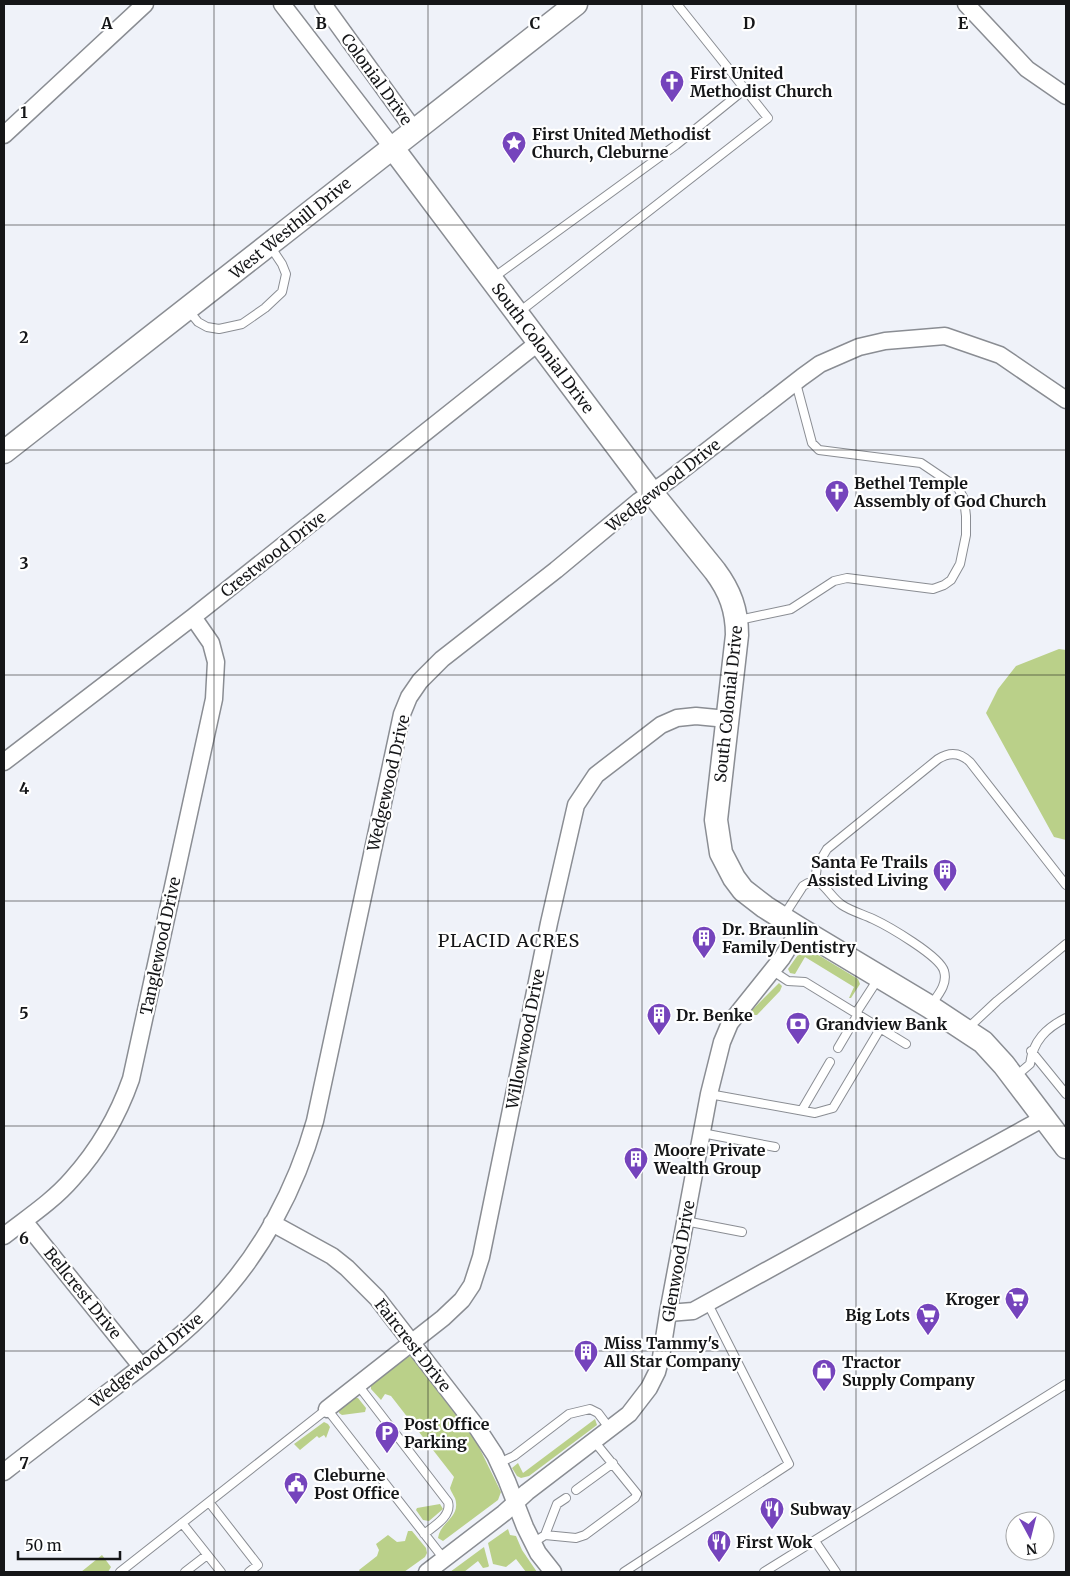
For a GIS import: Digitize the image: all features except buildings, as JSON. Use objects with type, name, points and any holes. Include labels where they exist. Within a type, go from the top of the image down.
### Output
[{"type":"street","points":[[4,135],[145,4]]},
{"type":"street","name":"Colonial Drive","points":[[282,4],[392,147]]},
{"type":"street","name":"Colonial Drive","points":[[323,4],[414,130]]},
{"type":"street","name":"West Westhill Drive","points":[[4,452],[188,310],[268,244],[576,4]]},
{"type":"street","points":[[966,4],[1027,70],[1066,96]]},
{"type":"street","name":"South Colonial Drive","points":[[392,147],[652,492],[724,584],[733,601],[737,620],[716,820],[721,853],[734,878],[743,890],[791,924],[930,1007],[966,1030],[992,1050],[1066,1147]]},
{"type":"street","name":"Wedgewood Drive","points":[[4,1472],[186,1331],[215,1303],[260,1244],[287,1196],[307,1146],[314,1120],[396,737],[409,696],[420,681],[442,659],[556,570],[639,501],[820,364],[859,347],[886,341],[945,336],[1000,355],[1066,400]]},
{"type":"street","name":"Crestwood Drive","points":[[4,762],[193,617],[539,342]]},
{"type":"street","name":"Tanglewood Drive","points":[[4,1236],[72,1180],[110,1128],[122,1105],[131,1079],[214,699],[216,662],[211,643],[193,617]]},
{"type":"street","name":"Willowwood Drive","points":[[327,1409],[443,1318],[462,1300],[472,1285],[481,1258],[548,923],[576,805],[584,790],[596,775],[661,724],[677,718],[696,716],[727,719]]},
{"type":"street","name":"Glenwood Drive","points":[[427,1572],[629,1414],[649,1388],[657,1372],[661,1357],[685,1221],[718,1055],[730,1024],[773,971],[791,924]]},
{"type":"street","points":[[668,1313],[693,1310],[1044,1118]]},
{"type":"street","name":"Bellcrest Drive","points":[[24,1220],[141,1366]]},
{"type":"street","name":"Faircrest Drive","points":[[272,1223],[332,1256],[377,1298],[476,1426],[499,1463],[515,1503],[539,1539],[552,1572]]},
{"type":"lane","points":[[517,314],[768,118],[676,4]]},
{"type":"lane","points":[[491,279],[676,146],[745,89]]},
{"type":"lane","points":[[188,310],[198,322],[219,330],[242,324],[265,308],[282,292],[286,274],[282,264],[268,244]]},
{"type":"lane","points":[[737,620],[790,609],[834,581],[847,578],[933,589],[944,586],[951,580],[960,564],[966,535],[966,516],[964,499],[958,488],[921,463],[815,448],[812,444],[796,383]]},
{"type":"lane","points":[[815,882],[818,866],[827,849],[938,759],[943,756],[960,754],[970,762],[1066,885]]},
{"type":"lane","points":[[791,924],[798,892],[808,883],[820,883],[840,904],[875,920],[934,957],[943,965],[945,974],[944,985],[930,1007]]},
{"type":"lane","points":[[966,1030],[997,1001],[1066,944]]},
{"type":"lane","points":[[773,971],[788,982],[805,982],[906,1044]]},
{"type":"lane","points":[[838,1048],[879,977]]},
{"type":"lane","points":[[1014,1078],[1030,1064],[1032,1051],[1038,1040],[1055,1024],[1066,1018]]},
{"type":"lane","points":[[709,1094],[815,1112],[833,1108],[880,1028]]},
{"type":"lane","points":[[1032,1051],[1066,1094]]},
{"type":"lane","points":[[802,1110],[830,1062]]},
{"type":"lane","points":[[702,1133],[775,1146]]},
{"type":"lane","points":[[685,1221],[742,1232]]},
{"type":"lane","points":[[624,1572],[789,1464],[707,1302]]},
{"type":"lane","points":[[358,1384],[448,1502],[449,1510],[447,1513],[424,1534]]},
{"type":"lane","points":[[764,1572],[1066,1384]]},
{"type":"lane","points":[[120,1572],[327,1409],[444,1559]]},
{"type":"lane","points":[[499,1463],[514,1456],[569,1414],[590,1409],[598,1413],[610,1429]]},
{"type":"lane","points":[[566,1498],[557,1504],[539,1539],[576,1538],[585,1535],[635,1498],[637,1494],[613,1462],[594,1441]]},
{"type":"lane","points":[[576,1490],[613,1462]]},
{"type":"lane","points":[[209,1502],[258,1565],[249,1572]]},
{"type":"lane","points":[[182,1523],[221,1572]]},
{"type":"lane","points":[[815,1541],[836,1572]]},
{"type":"lane","points":[[185,1572],[207,1555]]},
{"type":"green space","points":[[1059,649],[1066,650],[1066,840],[1054,837],[986,713],[998,689],[1016,666]]},
{"type":"green space","points":[[803,950],[810,950],[858,979],[860,984],[851,998],[849,998],[854,987],[805,957],[795,974],[790,973],[788,969]]},
{"type":"green space","points":[[779,983],[782,986],[780,991],[757,1015],[752,1015],[751,1011]]},
{"type":"green space","points":[[409,1356],[476,1441],[501,1492],[498,1500],[443,1541],[438,1538],[439,1533],[452,1517],[456,1508],[455,1499],[450,1488],[454,1477],[391,1396],[385,1394],[381,1400],[371,1389],[371,1385]]},
{"type":"green space","points":[[354,1398],[358,1398],[366,1408],[365,1412],[342,1415],[339,1413],[339,1409]]},
{"type":"green space","points":[[595,1419],[597,1425],[529,1476],[521,1478],[517,1476],[512,1468],[518,1463],[523,1473]]},
{"type":"green space","points":[[324,1422],[330,1427],[326,1438],[324,1435],[319,1438],[317,1436],[300,1450],[294,1444]]},
{"type":"green space","points":[[440,1504],[443,1509],[429,1521],[423,1520],[416,1510],[417,1508]]},
{"type":"green space","points":[[508,1529],[510,1535],[516,1536],[522,1550],[537,1572],[526,1572],[516,1559],[506,1567],[493,1564],[488,1543]]},
{"type":"green space","points":[[408,1531],[412,1531],[426,1548],[427,1553],[425,1557],[404,1572],[360,1572],[359,1570],[377,1556],[379,1550],[376,1544],[388,1535],[397,1542],[405,1541]]},
{"type":"green space","points":[[484,1547],[488,1567],[483,1568],[478,1561],[464,1572],[450,1572]]},
{"type":"green space","points":[[102,1555],[111,1567],[108,1572],[81,1572]]},
{"type":"place","name":"First United Methodist Church","points":[[672,103]]},
{"type":"place","name":"First United Methodist Church, Cleburne","points":[[514,164]]},
{"type":"place","name":"Bethel Temple Assembly of God Church","points":[[837,513]]},
{"type":"place","name":"Santa Fe Trails Assisted Living","points":[[945,892]]},
{"type":"place","name":"Dr. Braunlin Family Dentistry","points":[[704,959]]},
{"type":"place","name":"Dr. Benke","points":[[659,1036]]},
{"type":"place","name":"Grandview Bank","points":[[798,1045]]},
{"type":"place","name":"Moore Private Wealth Group","points":[[636,1180]]},
{"type":"place","name":"Kroger","points":[[1017,1320]]},
{"type":"place","name":"Big Lots","points":[[928,1336]]},
{"type":"place","name":"Miss Tammy's All Star Company","points":[[586,1373]]},
{"type":"place","name":"Tractor Supply Company","points":[[824,1392]]},
{"type":"place","name":"Post Office Parking","points":[[387,1454]]},
{"type":"place","name":"Cleburne Post Office","points":[[296,1505]]},
{"type":"place","name":"Subway","points":[[772,1530]]},
{"type":"place","name":"First Wok","points":[[719,1563]]},
{"type":"district","name":"PLACID ACRES","points":[[509,940]]}]
